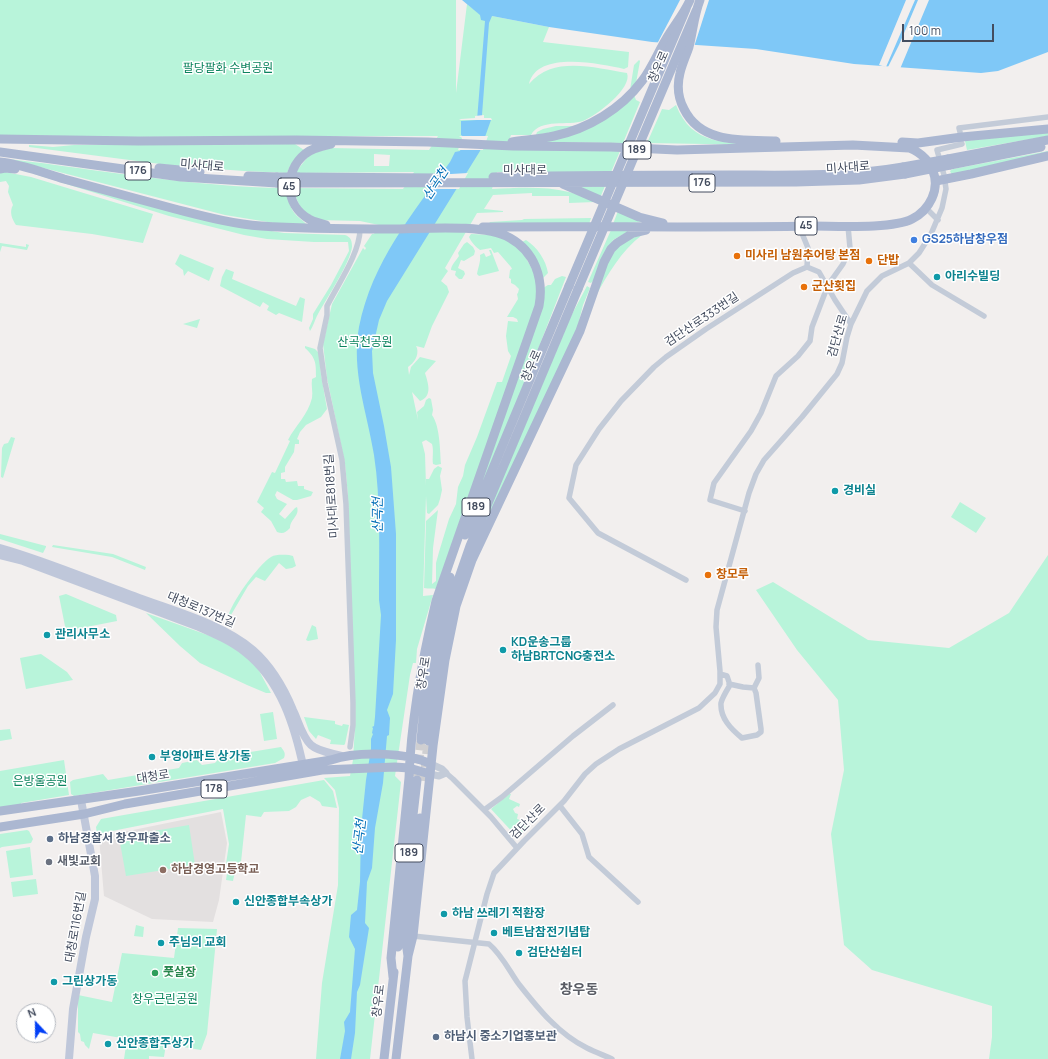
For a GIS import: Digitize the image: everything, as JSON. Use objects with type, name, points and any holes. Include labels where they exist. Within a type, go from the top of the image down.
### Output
[{"type":"main road","points":[[574,287],[690,0]]},
{"type":"main road","points":[[700,0],[696,11],[692,35],[680,72],[678,90],[680,103],[685,113],[704,132],[714,136],[731,140],[784,142],[918,142],[1048,129]]},
{"type":"main road","name":"45","points":[[686,9],[673,25],[643,80],[631,94],[616,107],[598,119],[569,132],[513,144],[340,142],[318,148],[306,154],[298,161],[293,170],[289,183],[290,192],[295,206],[308,219],[318,223],[343,228],[360,229],[880,225],[896,224],[912,219],[926,208]]},
{"type":"main road","name":"창우로","points":[[424,741],[440,646],[454,592],[470,546],[574,287],[696,11]]},
{"type":"main road","points":[[0,139],[139,141],[296,140],[340,142]]},
{"type":"main road","name":"미사대로","points":[[949,162],[1048,140]]},
{"type":"main road","points":[[892,142],[919,153],[928,161],[933,170],[936,181],[932,199],[926,208]]},
{"type":"main road","points":[[513,144],[677,150],[853,145],[909,148]]},
{"type":"main road","points":[[875,146],[900,150],[912,154],[927,168],[931,181],[931,189],[927,199],[918,211],[880,225]]},
{"type":"main road","name":"미사대로","points":[[0,152],[181,177],[277,180],[400,180],[456,178],[560,183],[796,182],[858,180],[904,170],[1048,146]]},
{"type":"main road","name":"미사대로","points":[[0,147],[182,171],[277,180]]},
{"type":"main road","points":[[936,181],[1048,156]]},
{"type":"main road","points":[[0,162],[209,217],[259,226],[343,228]]},
{"type":"main road","points":[[0,169],[5,168],[36,171]]},
{"type":"main road","name":"미사대로","points":[[500,180],[822,175],[904,170]]},
{"type":"main road","points":[[560,183],[639,217],[682,227]]},
{"type":"main road","points":[[408,956],[413,936],[424,778],[431,764],[445,660],[456,606],[472,560],[571,352],[580,331],[604,262],[611,249],[620,240],[633,233],[653,227]]},
{"type":"main road","points":[[393,977],[391,958],[415,700],[436,601],[541,296],[541,286],[533,260],[520,245],[504,236],[467,229]]},
{"type":"main road","name":"대청로137번길","points":[[0,548],[37,560],[179,613],[221,629],[234,636],[254,651],[274,673],[308,742],[319,750],[342,756]]},
{"type":"main road","name":"대청로137번길","points":[[0,555],[23,561],[199,627],[236,645],[258,664],[269,677],[278,692],[297,738],[303,769]]},
{"type":"main road","name":"대청로","points":[[0,827],[84,814],[125,804],[303,769],[342,756],[410,756]]},
{"type":"main road","name":"178","points":[[410,756],[431,764]]},
{"type":"main road","name":"178","points":[[409,768],[424,778]]},
{"type":"main road","name":"대청로","points":[[0,812],[303,769],[409,768]]},
{"type":"main road","name":"창우로","points":[[396,1059],[408,956],[406,936],[424,778]]},
{"type":"main road","name":"창우로","points":[[384,1059],[393,977],[424,778]]},
{"type":"main road","name":"대청로116번길","points":[[69,1059],[74,1009],[86,937],[95,899],[95,876],[81,800]]},
{"type":"street","points":[[960,132],[959,128],[1048,117]]},
{"type":"street","name":"검단산로","points":[[472,1059],[467,1017],[465,981],[491,879],[498,868],[560,806],[584,774],[596,764],[624,746],[689,714],[708,701],[718,689],[720,684],[720,674],[716,627],[717,610],[753,483],[764,460],[821,394],[840,368],[851,324],[860,304],[872,285],[888,273],[909,263],[923,247],[938,220],[946,189],[937,150],[962,144],[961,142]]},
{"type":"street","points":[[926,208],[938,220]]},
{"type":"street","points":[[799,226],[808,248],[807,267],[819,272],[851,324]]},
{"type":"street","points":[[828,285],[843,264],[850,248],[848,226]]},
{"type":"street","name":"미사대로818번길","points":[[350,747],[353,725],[353,703],[346,504],[342,460],[325,383],[320,348],[327,315],[327,306],[354,253],[360,239],[360,229]]},
{"type":"street","points":[[909,263],[932,285],[984,316]]},
{"type":"street","name":"검단산로333번길","points":[[686,580],[598,533],[569,498],[576,465],[599,429],[621,401],[666,357],[792,273],[807,267]]},
{"type":"street","name":"검단산로","points":[[745,511],[710,500],[714,483],[751,431],[761,413],[776,376],[798,356],[810,341],[812,327],[828,285]]},
{"type":"street","points":[[720,674],[727,676],[730,685],[721,702],[726,722],[742,738],[757,735],[761,732],[754,688],[759,678],[758,665]]},
{"type":"street","points":[[729,684],[754,688]]},
{"type":"street","points":[[484,810],[502,798],[573,736],[613,705]]},
{"type":"street","points":[[431,764],[442,769],[453,779],[484,810],[517,848]]},
{"type":"street","points":[[424,778],[439,776],[446,773]]},
{"type":"street","points":[[560,806],[582,834],[589,856],[638,902]]},
{"type":"street","points":[[413,936],[489,944],[493,947],[525,992],[540,1010],[563,1032],[585,1048],[612,1059]]},
{"type":"shaded area","name":"하남경영고등학교","points":[[221,812],[227,843],[219,900],[213,922],[152,919],[104,896],[99,837]]},
{"type":"green space","points":[[0,0],[456,0],[456,93],[467,4],[481,15],[549,27],[543,42],[629,52],[628,67],[624,69],[600,64],[570,62],[556,63],[544,67],[534,73],[529,84],[539,75],[550,69],[562,66],[588,67],[627,73],[627,79],[619,93],[596,114],[583,121],[541,126],[531,135],[511,135],[506,149],[620,151],[612,170],[611,172],[497,172],[492,189],[530,188],[560,190],[582,196],[595,202],[569,203],[569,196],[532,196],[532,193],[493,195],[484,209],[503,212],[477,213],[445,268],[448,271],[441,281],[447,286],[449,292],[432,326],[424,348],[416,346],[417,356],[408,367],[409,375],[411,367],[420,357],[436,361],[425,373],[428,389],[427,396],[420,401],[412,392],[418,420],[417,412],[424,406],[426,400],[429,398],[431,399],[433,410],[432,415],[437,425],[441,464],[433,464],[432,444],[426,440],[422,442],[425,454],[426,486],[426,479],[429,479],[434,469],[438,466],[442,468],[440,476],[442,490],[438,505],[429,514],[427,513],[426,496],[423,596],[433,595],[417,649],[416,663],[413,663],[410,675],[395,776],[401,782],[370,1059],[316,1059],[322,983],[338,885],[339,808],[335,790],[324,778],[350,776],[353,760],[355,726],[348,496],[345,464],[327,378],[323,344],[332,304],[363,248],[365,250],[366,248],[364,246],[379,225],[360,221],[318,220],[301,209],[292,188],[403,189],[414,172],[295,173],[310,154],[331,148],[429,150],[438,136],[116,137],[0,135]],"holes":[[[374,154],[390,155],[389,166],[374,166]]]},
{"type":"green space","points":[[639,60],[636,83],[630,90],[634,65]]},
{"type":"green space","points":[[634,95],[636,100],[640,102],[623,143],[539,142],[563,137]]},
{"type":"green space","points":[[676,105],[683,118],[691,128],[701,135],[723,142],[763,145],[647,143],[662,109],[669,110]]},
{"type":"green space","points":[[556,126],[576,126],[536,135],[537,132],[543,129]]},
{"type":"green space","points":[[1048,132],[1048,136],[967,150],[965,141]]},
{"type":"green space","points":[[295,144],[304,150],[290,166],[287,173],[176,166],[29,147],[29,145],[53,147],[74,145]]},
{"type":"green space","points":[[1048,151],[1048,155],[952,175],[950,171],[953,169]]},
{"type":"green space","points":[[9,159],[216,185],[286,188],[292,210],[306,224],[280,224],[225,215]]},
{"type":"green space","points":[[0,171],[31,177],[153,214],[143,243],[92,234],[16,225],[13,220],[11,210],[13,205],[8,192],[9,186],[6,181],[0,182]]},
{"type":"green space","points":[[31,173],[246,227],[284,233],[345,235],[351,240],[352,247],[343,271],[310,331],[309,328],[313,319],[313,314],[331,285],[349,251],[348,242],[314,242],[267,239],[244,235],[169,216]]},
{"type":"green space","points":[[605,186],[600,198],[581,187],[582,187]]},
{"type":"green space","points":[[618,211],[642,222],[613,224]]},
{"type":"green space","points":[[591,218],[589,224],[488,225],[490,222],[524,219]]},
{"type":"green space","points":[[611,230],[629,231],[613,240],[593,281],[591,283],[588,282]]},
{"type":"green space","points":[[471,234],[494,235],[506,239],[521,249],[537,278],[536,304],[436,589],[424,588],[426,521],[438,510],[433,548],[432,584],[436,581],[436,563],[449,519],[456,504],[458,487],[463,476],[465,465],[497,382],[502,382],[511,356],[508,351],[506,336],[508,321],[518,322],[517,319],[513,317],[507,317],[518,299],[517,294],[519,289],[511,283],[511,279],[509,278],[510,270],[512,269],[511,267],[498,252],[494,253],[491,248],[478,249],[469,237]]},
{"type":"green space","points":[[642,235],[634,241],[621,256],[610,271],[595,297],[608,259],[624,240]]},
{"type":"green space","points":[[526,240],[537,250],[545,263],[548,273],[543,278],[522,242]]},
{"type":"green space","points":[[467,242],[475,251],[474,255],[464,261],[461,260],[458,268],[464,271],[465,274],[462,279],[459,279],[455,275],[456,271],[451,270],[451,268],[459,256],[458,253]]},
{"type":"green space","points":[[0,243],[26,247],[26,244],[29,245],[27,250],[2,246],[0,252]]},
{"type":"green space","points":[[489,250],[491,250],[499,271],[479,276],[477,274],[480,255],[484,253],[486,257],[491,255]]},
{"type":"green space","points":[[180,254],[214,268],[209,281],[188,271],[184,276],[183,270],[175,264]]},
{"type":"green space","points":[[226,269],[234,272],[232,279],[296,306],[300,297],[305,299],[302,322],[279,313],[276,315],[267,310],[269,306],[263,302],[260,307],[220,286]]},
{"type":"green space","points":[[562,276],[566,277],[537,352],[483,483],[481,484],[543,288],[551,285],[555,279]]},
{"type":"green space","points":[[587,286],[590,288],[583,305],[577,329],[485,523],[571,316]]},
{"type":"green space","points":[[200,319],[197,328],[183,324]]},
{"type":"green space","points":[[305,346],[315,349],[319,353],[327,409],[321,417],[306,425],[300,432],[297,439],[299,440],[299,444],[295,444],[294,452],[285,467],[285,472],[281,473],[281,479],[285,479],[286,482],[297,481],[298,486],[304,486],[304,489],[313,492],[311,496],[293,500],[277,491],[275,495],[277,499],[287,504],[279,514],[285,519],[295,508],[297,507],[298,510],[290,525],[290,528],[281,533],[277,532],[271,521],[261,512],[264,508],[257,502],[272,472],[275,473],[290,441],[288,440],[308,410],[312,398],[312,379],[316,377],[315,364]]},
{"type":"green space","points":[[11,437],[15,438],[3,478],[1,477],[2,448],[4,444],[8,443]]},
{"type":"green space","points":[[960,502],[986,518],[976,533],[951,517]]},
{"type":"green space","points":[[0,534],[46,547],[43,553],[0,539]]},
{"type":"green space","points":[[53,545],[113,554],[146,567],[145,570],[112,557],[52,547]]},
{"type":"green space","points":[[275,555],[293,556],[296,566],[286,569],[279,563],[265,581],[256,577],[248,586],[231,615],[228,617],[239,594],[259,568]]},
{"type":"green space","points":[[1048,555],[1048,1059],[989,1059],[992,1037],[992,1006],[872,970],[844,945],[831,834],[844,770],[838,700],[797,650],[756,590],[773,582],[868,640],[949,648],[1009,613]]},
{"type":"green space","points":[[66,594],[116,615],[117,621],[66,631],[59,596]]},
{"type":"green space","points":[[146,613],[230,643],[256,665],[271,693],[266,693],[247,685],[200,663]]},
{"type":"green space","points":[[312,625],[316,627],[318,639],[308,641],[306,640]]},
{"type":"green space","points":[[41,654],[67,672],[73,680],[26,689],[20,658]]},
{"type":"green space","points":[[273,712],[277,739],[264,741],[260,714]]},
{"type":"green space","points":[[304,717],[335,721],[335,724],[342,726],[343,724],[349,725],[345,744],[330,744],[331,740],[318,735],[316,739],[309,731]]},
{"type":"green space","points":[[10,729],[12,739],[0,741],[0,730]]},
{"type":"green space","points":[[281,747],[285,753],[284,758],[275,763],[74,796],[71,794],[70,782],[73,780],[103,774],[108,780],[179,768],[182,763],[197,760],[202,765],[215,763],[220,757]]},
{"type":"green space","name":"은방울공원","points":[[64,760],[69,795],[0,808],[0,771]]},
{"type":"green space","points":[[324,780],[333,791],[337,808],[322,806],[320,802],[310,796],[301,800],[296,807],[289,811],[264,812],[261,817],[246,815],[241,862],[236,865],[226,864],[229,844],[223,809],[97,834],[96,827],[101,819]]},
{"type":"green space","points":[[511,794],[509,799],[520,804],[519,807],[517,806],[513,809],[515,813],[518,814],[517,819],[527,822],[523,833],[517,837],[491,809]]},
{"type":"green space","points":[[189,825],[195,865],[126,876],[119,837]]},
{"type":"green space","points":[[27,830],[33,839],[31,843],[0,848],[0,834]]},
{"type":"green space","points":[[30,847],[33,875],[10,878],[6,851]]},
{"type":"green space","points":[[228,866],[236,867],[233,881],[226,880]]},
{"type":"green space","points":[[36,879],[38,894],[13,897],[11,882]]},
{"type":"green space","points":[[136,925],[144,927],[143,937],[134,936]]},
{"type":"green space","name":"창우근린공원","points":[[178,928],[217,929],[207,1034],[201,1050],[166,1044],[164,1057],[149,1056],[149,1059],[124,1059],[127,1039],[93,1033],[89,1049],[84,1042],[81,1041],[80,1034],[78,1032],[78,995],[112,1002],[122,953],[174,958]]},
{"type":"water","name":"산곡천","points":[[462,0],[1048,0],[1048,52],[998,71],[981,73],[854,64],[756,49],[652,42],[549,27],[492,16],[489,23],[482,115],[482,120],[491,120],[480,151],[387,301],[379,320],[372,351],[373,373],[391,467],[396,534],[396,640],[393,694],[387,710],[390,718],[389,735],[387,736],[383,783],[375,828],[372,868],[367,882],[365,923],[369,928],[360,985],[357,992],[355,1033],[351,1059],[340,1059],[345,1031],[344,1022],[350,1012],[355,949],[349,937],[351,915],[357,910],[360,882],[361,829],[371,739],[373,734],[372,727],[374,726],[375,717],[381,615],[379,600],[378,490],[374,455],[358,375],[357,343],[365,303],[383,260],[408,220],[450,162],[455,152],[460,151],[464,137],[461,135],[461,121],[477,120],[485,21],[481,20],[480,15]]},
{"type":"pier","points":[[680,0],[709,0],[694,47],[657,44]]},
{"type":"pier","points":[[906,0],[915,0],[886,67],[879,65]]},
{"type":"pier","points":[[918,0],[929,0],[900,69],[887,69],[899,45]]},
{"type":"pier","points":[[484,115],[484,118],[491,118],[492,120],[459,120],[475,118],[475,116]]},
{"type":"pier","points":[[459,136],[488,136],[483,150],[458,150],[462,138]]},
{"type":"pier","points":[[439,173],[468,173],[459,189],[427,189]]},
{"type":"tunnel","points":[[417,777],[421,740]]},
{"type":"tunnel","points":[[424,781],[428,741]]},
{"type":"place","name":"GS25하남창우점","points":[[914,240]]},
{"type":"place","name":"미사리 남원추어탕 본점","points":[[737,256]]},
{"type":"place","name":"단밥","points":[[869,261]]},
{"type":"place","name":"아리수빌딩","points":[[937,277]]},
{"type":"place","name":"군산횟집","points":[[804,287]]},
{"type":"place","name":"경비실","points":[[835,491]]},
{"type":"place","name":"창모루","points":[[708,575]]},
{"type":"place","name":"관리사무소","points":[[47,635]]},
{"type":"place","name":"KD운송그룹 하남BRTCNG충전소","points":[[503,650]]},
{"type":"place","name":"부영아파트 상가동","points":[[152,757]]},
{"type":"place","name":"하남경찰서 창우파출소","points":[[50,839]]},
{"type":"place","name":"새빛교회","points":[[49,862]]},
{"type":"place","name":"하남경영고등학교","points":[[163,870]]},
{"type":"place","name":"신안종합부속상가","points":[[236,902]]},
{"type":"place","name":"하남 쓰레기 적환장","points":[[444,914]]},
{"type":"place","name":"베트남참전기념탑","points":[[494,933]]},
{"type":"place","name":"주님의 교회","points":[[161,943]]},
{"type":"place","name":"검단산쉼터","points":[[519,953]]},
{"type":"place","name":"풋살장","points":[[155,973]]},
{"type":"place","name":"그린상가동","points":[[54,982]]},
{"type":"place","name":"하남시 중소기업홍보관","points":[[436,1037]]},
{"type":"place","name":"신안종합주상가","points":[[108,1044]]},
{"type":"district","name":"창우동","points":[[579,990]]},
{"type":"park label","name":"팔당팔화 수변공원","points":[[228,69]]},
{"type":"park label","name":"산곡천공원","points":[[365,343]]}]
